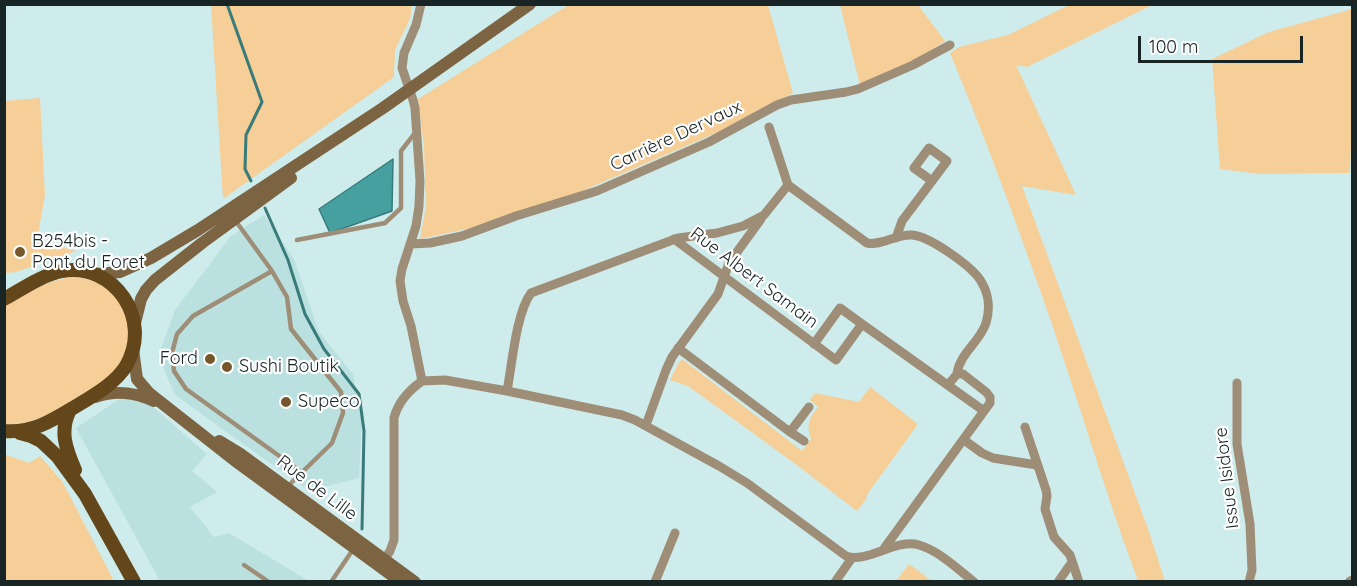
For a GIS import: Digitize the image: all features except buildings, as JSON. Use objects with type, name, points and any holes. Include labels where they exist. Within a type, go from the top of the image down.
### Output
[{"type":"main road","points":[[4,299],[11,291],[64,271],[96,274],[120,272],[183,240],[383,108],[530,4]]},
{"type":"main road","points":[[11,432],[36,428],[70,410],[119,375],[126,366],[133,349],[135,324],[141,299],[155,280],[383,108]]},
{"type":"main road","points":[[96,274],[122,294],[135,324]]},
{"type":"main road","name":"Rue de Lille","points":[[133,349],[139,382],[149,393],[221,450],[284,491],[383,563],[415,582]]},
{"type":"main road","name":"Rue de Lille","points":[[84,401],[109,393],[136,394],[173,412]]},
{"type":"main road","points":[[70,410],[65,421],[63,436],[69,456],[85,494],[134,582]]},
{"type":"main road","points":[[11,432],[37,439],[50,448],[85,494]]},
{"type":"main road","name":"Rue de Lille","points":[[383,563],[401,582]]},
{"type":"street","points":[[421,4],[402,62],[403,75],[415,108],[420,181],[416,226],[400,275],[400,287],[411,326],[422,381]]},
{"type":"street","name":"Carrière Dervaux","points":[[410,244],[430,243],[462,236],[516,216],[597,191],[709,142],[777,105],[791,100],[853,91],[914,65],[950,45]]},
{"type":"street","points":[[769,127],[788,185],[867,243],[873,244],[914,235],[933,242],[970,269],[983,284],[988,304],[986,324],[960,363],[957,374],[948,385]]},
{"type":"street","points":[[896,238],[902,221],[932,181]]},
{"type":"street","points":[[646,425],[666,370],[678,348],[718,294],[729,264],[788,185]]},
{"type":"street","points":[[507,391],[518,327],[531,294],[674,239],[726,231],[747,225],[764,215]]},
{"type":"street","name":"Rue Albert Samain","points":[[674,239],[836,360],[862,324]]},
{"type":"street","name":"Rue Albert Samain","points":[[814,344],[840,308],[984,411]]},
{"type":"street","points":[[678,348],[804,441]]},
{"type":"street","points":[[883,549],[990,402],[990,397],[986,392],[963,374],[957,374]]},
{"type":"street","points":[[383,563],[393,545],[394,534],[394,418],[396,410],[408,393],[422,381],[445,380],[622,415],[646,425],[747,483],[841,553],[858,558],[906,544],[920,545],[935,552],[974,582]]},
{"type":"street","name":"Issue Isidore","points":[[1237,383],[1237,444],[1250,524],[1252,570],[1249,582]]},
{"type":"street","points":[[790,432],[808,407]]},
{"type":"street","points":[[1024,427],[1046,490],[1045,509],[1054,537],[1067,551],[1079,582]]},
{"type":"street","points":[[964,440],[990,457],[1037,465]]},
{"type":"street","points":[[655,582],[675,533]]},
{"type":"street","points":[[835,582],[852,558]]},
{"type":"street","points":[[1058,582],[1072,562]]},
{"type":"lane","points":[[297,240],[385,223],[401,208],[401,151],[417,131]]},
{"type":"lane","points":[[235,219],[272,271],[287,297],[291,329],[341,392],[343,413],[332,443],[284,491]]},
{"type":"lane","points":[[272,271],[193,316],[177,334],[172,353],[174,371],[186,389],[303,473]]},
{"type":"lane","points":[[331,582],[356,544]]},
{"type":"lane","points":[[244,565],[269,582]]},
{"type":"shaded area","points":[[211,4],[412,5],[410,19],[395,50],[394,77],[223,199]]},
{"type":"shaded area","points":[[570,4],[768,5],[793,93],[723,130],[575,194],[471,228],[420,239],[426,207],[424,147],[418,99]]},
{"type":"shaded area","points":[[840,5],[918,5],[945,41],[920,58],[860,85]]},
{"type":"shaded area","points":[[1069,5],[1152,5],[1027,67],[1016,65],[1076,195],[1022,186],[1165,581],[1138,581],[1039,287],[950,53],[959,47],[1008,35]]},
{"type":"shaded area","points":[[1352,9],[1350,173],[1261,174],[1220,169],[1212,59],[1269,32]]},
{"type":"shaded area","points":[[40,98],[45,195],[37,240],[76,251],[16,272],[5,273],[5,101]]},
{"type":"shaded area","points":[[264,215],[294,259],[319,332],[353,374],[362,417],[359,478],[309,491],[175,395],[158,356],[175,310],[231,236]]},
{"type":"shaded area","points":[[75,277],[100,284],[118,300],[127,319],[128,329],[123,358],[106,378],[59,408],[24,423],[5,424],[4,306],[47,283]]},
{"type":"shaded area","points":[[682,359],[802,451],[811,439],[809,422],[818,407],[810,400],[815,393],[859,402],[870,387],[918,424],[857,511],[688,386],[670,380]]},
{"type":"shaded area","points":[[124,396],[152,406],[207,454],[192,471],[217,492],[190,507],[214,537],[229,533],[309,581],[160,581],[76,428]]},
{"type":"shaded area","points":[[4,454],[29,463],[40,456],[62,481],[114,581],[5,581]]},
{"type":"shaded area","points":[[909,564],[932,581],[896,581]]},
{"type":"water","points":[[393,159],[392,211],[330,233],[319,209]]},
{"type":"waterway","points":[[227,4],[262,102],[246,135],[245,169],[251,181]]},
{"type":"waterway","points":[[265,208],[288,260],[305,314],[324,349],[359,394],[364,431],[362,529]]},
{"type":"place","name":"B254bis - Pont du Foret","points":[[20,252]]},
{"type":"place","name":"Ford","points":[[210,359]]},
{"type":"place","name":"Sushi Boutik","points":[[227,367]]},
{"type":"place","name":"Supeco","points":[[286,402]]}]
